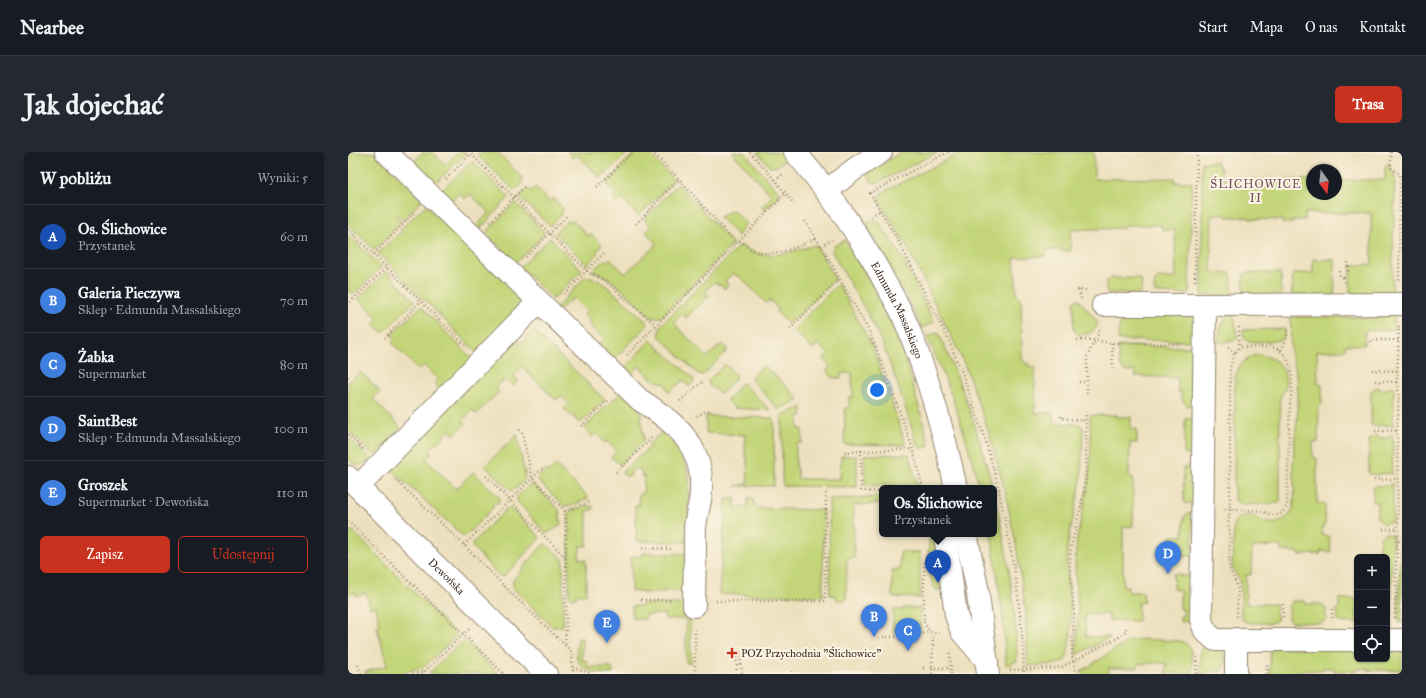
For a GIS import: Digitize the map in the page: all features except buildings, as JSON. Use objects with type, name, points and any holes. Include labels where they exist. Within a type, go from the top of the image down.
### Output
[{"type":"street","points":[[386,152],[624,385],[640,400],[655,409],[670,421],[691,444],[697,457],[701,474],[702,491],[695,522],[694,603]]},
{"type":"street","name":"Edmunda Massalskiego","points":[[795,152],[826,191],[870,255],[900,309],[926,377],[955,485]]},
{"type":"street","points":[[826,191],[880,152]]},
{"type":"street","points":[[1103,314],[1200,305],[1401,304]]},
{"type":"street","points":[[1200,305],[1204,345],[1201,620],[1205,630],[1216,640],[1236,629],[1354,640]]},
{"type":"street","points":[[353,482],[379,464],[481,361],[543,306]]},
{"type":"street","points":[[944,485],[948,454]]},
{"type":"street","name":"Dewońska","points":[[353,482],[546,674]]},
{"type":"street","points":[[945,537],[956,615],[962,632],[994,668]]},
{"type":"street","points":[[967,537],[994,668]]},
{"type":"street","points":[[1236,629],[1236,674]]},
{"type":"street","points":[[1390,640],[1402,640]]},
{"type":"path","points":[[597,187],[633,152]]},
{"type":"path","points":[[652,152],[739,242],[750,249],[756,251],[774,252],[792,250],[816,238]]},
{"type":"path","points":[[750,152],[794,204]]},
{"type":"path","points":[[948,152],[870,193],[901,246],[947,338],[962,372],[987,446],[999,488],[1016,578],[1021,621],[1024,674]]},
{"type":"path","points":[[1196,152],[1200,305]]},
{"type":"path","points":[[1391,152],[1391,168],[1400,174],[1401,304],[1397,382],[1399,397],[1397,431],[1398,529],[1395,619]]},
{"type":"path","points":[[430,196],[472,153],[590,274],[603,279],[656,325]]},
{"type":"path","points":[[636,224],[679,179]]},
{"type":"path","points":[[489,222],[526,185]]},
{"type":"path","points":[[624,358],[786,193]]},
{"type":"path","points":[[374,254],[415,212]]},
{"type":"path","points":[[509,273],[567,216]]},
{"type":"path","points":[[806,221],[870,331],[913,449],[922,485]]},
{"type":"path","points":[[348,229],[481,361]]},
{"type":"path","points":[[398,230],[401,233]]},
{"type":"path","points":[[543,306],[587,271],[604,253]]},
{"type":"path","points":[[1340,271],[1340,276],[1344,278],[1348,271],[1348,261]]},
{"type":"path","points":[[350,302],[386,267]]},
{"type":"path","points":[[790,329],[840,278]]},
{"type":"path","points":[[385,338],[421,300]]},
{"type":"path","points":[[1087,393],[1087,357],[1103,314]]},
{"type":"path","points":[[1077,340],[1094,340],[1112,343],[1227,346],[1235,353]]},
{"type":"path","points":[[1371,342],[1371,340],[1398,340]]},
{"type":"path","points":[[1112,343],[1113,371]]},
{"type":"path","points":[[1230,510],[1260,511],[1276,515],[1283,513],[1287,506],[1290,402],[1293,388],[1292,374],[1288,361],[1281,350],[1272,347],[1239,347],[1230,366],[1230,510],[1228,521],[1230,533],[1229,567],[1238,589],[1236,629]]},
{"type":"path","points":[[1372,370],[1398,371]]},
{"type":"path","points":[[348,377],[351,374]]},
{"type":"path","points":[[1375,381],[1397,382]]},
{"type":"path","points":[[692,392],[702,382]]},
{"type":"path","points":[[1079,382],[1087,382]]},
{"type":"path","points":[[581,426],[624,385]]},
{"type":"path","points":[[706,411],[712,411]]},
{"type":"path","points":[[1076,674],[1072,655],[1074,613],[1070,566],[1072,542],[1084,492],[1086,474],[1086,412]]},
{"type":"path","points":[[1061,416],[1061,418],[1086,421]]},
{"type":"path","points":[[616,472],[670,421]]},
{"type":"path","points":[[519,430],[522,433],[532,478],[565,511],[565,645]]},
{"type":"path","points":[[1375,431],[1397,431]]},
{"type":"path","points":[[348,434],[464,545],[503,586],[572,652],[573,674]]},
{"type":"path","points":[[845,452],[861,450],[913,449]]},
{"type":"path","points":[[861,450],[863,491],[879,492]]},
{"type":"path","points":[[464,545],[544,467]]},
{"type":"path","points":[[486,476],[566,558]]},
{"type":"path","points":[[1374,480],[1397,480]]},
{"type":"path","points":[[695,674],[694,603],[824,602],[826,491]]},
{"type":"path","points":[[565,511],[589,502]]},
{"type":"path","points":[[348,521],[504,674]]},
{"type":"path","points":[[1382,529],[1398,529]]},
{"type":"path","points":[[1397,539],[1402,543]]},
{"type":"path","points":[[642,548],[672,549]]},
{"type":"path","points":[[924,557],[924,623],[929,631],[933,634],[938,634]]},
{"type":"path","points":[[641,600],[670,600]]},
{"type":"path","points":[[1283,604],[1283,618]]},
{"type":"path","points":[[422,674],[485,613]]},
{"type":"path","points":[[994,668],[1023,670],[1062,667],[1119,637],[1126,631],[1126,628]]},
{"type":"path","points":[[879,637],[918,636],[929,631]]},
{"type":"path","points":[[932,674],[933,634]]},
{"type":"path","points":[[737,674],[734,653],[740,652],[742,674]]},
{"type":"path","points":[[358,665],[360,674]]},
{"type":"path","points":[[573,667],[592,674]]},
{"type":"path","points":[[923,668],[951,668]]},
{"type":"path","points":[[413,674],[426,670]]},
{"type":"green space","points":[[348,152],[374,152],[422,200],[403,220],[397,214],[396,216],[401,222],[375,249],[373,249],[348,224]]},
{"type":"green space","points":[[423,152],[426,154],[432,152],[445,165],[458,152],[467,152],[433,186],[411,165]]},
{"type":"green space","points":[[480,152],[497,152],[523,178],[520,181],[523,183],[515,191],[477,155]]},
{"type":"green space","points":[[567,152],[629,152],[600,178],[577,155],[573,158]]},
{"type":"green space","points":[[636,152],[648,152],[674,180],[639,216],[621,199],[616,203],[612,198],[616,194],[606,184],[620,171],[618,169]]},
{"type":"green space","points":[[732,152],[745,152],[780,193],[779,197],[764,210],[761,207],[772,196]]},
{"type":"green space","points":[[757,152],[780,152],[786,159],[776,167],[770,167]]},
{"type":"green space","points":[[901,152],[938,152],[877,183],[871,181],[867,174]]},
{"type":"green space","points":[[962,152],[1094,152],[1094,179],[1175,178],[1175,182],[1192,182],[1189,294],[1156,293],[1154,291],[1155,281],[1158,278],[1176,278],[1175,230],[1162,230],[1162,225],[1124,225],[1124,228],[1071,230],[1070,251],[1047,250],[1045,256],[1014,258],[1017,296],[1021,299],[1022,359],[1026,364],[1028,363],[1029,366],[1035,367],[1035,413],[1051,413],[1053,414],[1054,423],[1078,424],[1083,427],[1081,481],[1067,553],[1071,632],[1067,657],[1064,661],[1056,664],[1028,666],[1025,606],[1016,545],[1006,496],[990,436],[966,368],[954,342],[907,247],[879,201],[881,193]]},
{"type":"green space","points":[[472,161],[509,197],[480,229],[477,226],[489,212],[470,194],[465,199],[459,193],[449,203],[439,193]]},
{"type":"green space","points":[[1202,162],[1217,162],[1221,170],[1221,179],[1306,180],[1306,200],[1342,200],[1342,180],[1385,180],[1385,166],[1389,163],[1390,170],[1394,173],[1395,177],[1392,295],[1350,294],[1351,265],[1372,265],[1371,213],[1305,213],[1305,220],[1293,220],[1293,223],[1282,223],[1282,220],[1249,219],[1249,217],[1226,217],[1225,214],[1212,214],[1211,272],[1231,273],[1233,295],[1202,295]]},
{"type":"green space","points":[[678,184],[733,244],[661,317],[652,318],[615,284],[599,273],[592,271],[604,260],[607,261],[610,258],[625,274],[657,244],[646,232],[651,227],[644,219]]},
{"type":"green space","points":[[535,187],[550,202],[553,198],[564,209],[561,213],[562,214],[550,226],[519,197],[528,188],[531,191]]},
{"type":"green space","points":[[515,202],[545,233],[516,263],[486,233]]},
{"type":"green space","points":[[426,205],[525,302],[479,355],[378,253],[399,233],[400,234],[402,232],[400,230]]},
{"type":"green space","points":[[733,210],[746,223],[738,236],[719,217]]},
{"type":"green space","points":[[568,220],[571,223],[573,220],[588,236],[591,234],[602,245],[596,252],[598,254],[587,265],[555,233]]},
{"type":"green space","points":[[873,220],[878,221],[899,252],[934,322],[922,328],[891,267],[866,225]]},
{"type":"green space","points":[[348,235],[382,267],[354,294],[350,291],[348,293]]},
{"type":"green space","points":[[550,238],[582,270],[553,299],[520,267]]},
{"type":"green space","points":[[845,240],[879,298],[901,346],[927,436],[929,445],[927,447],[920,448],[917,445],[888,358],[876,330],[832,252],[834,246]]},
{"type":"green space","points":[[740,245],[759,254],[768,255],[786,253],[816,245],[835,279],[795,319],[793,318],[788,324],[776,311],[778,309],[770,300],[766,303],[739,276],[738,277],[733,273],[725,281],[728,285],[725,289],[715,282],[705,291],[709,296],[686,318],[682,314],[674,322],[678,326],[677,327],[707,357],[722,344],[727,348],[726,352],[703,375],[697,373],[659,336],[660,326]]},
{"type":"green space","points":[[1313,259],[1335,260],[1335,271],[1333,273],[1335,281],[1334,296],[1291,295],[1293,273],[1313,273]]},
{"type":"green space","points":[[386,271],[415,301],[383,333],[373,323],[378,318],[358,299]]},
{"type":"green space","points":[[1244,273],[1280,273],[1282,295],[1243,295]]},
{"type":"green space","points":[[586,276],[602,282],[647,322],[648,325],[611,362],[596,347],[604,339],[588,324],[590,321],[584,315],[587,312],[573,298],[558,311],[555,309]]},
{"type":"green space","points":[[1110,278],[1138,278],[1142,282],[1140,294],[1107,293],[1106,282]]},
{"type":"green space","points":[[838,284],[873,348],[906,445],[844,444],[845,408],[849,408],[849,397],[853,397],[852,373],[841,373],[841,378],[833,378],[827,371],[830,366],[823,359],[828,354],[818,344],[812,349],[793,330]]},
{"type":"green space","points":[[1078,299],[1098,322],[1096,328],[1089,334],[1080,335],[1074,331],[1074,301]]},
{"type":"green space","points":[[421,306],[473,360],[441,391],[434,384],[438,380],[424,365],[419,370],[392,343],[395,338],[391,335]]},
{"type":"green space","points":[[1390,312],[1395,312],[1394,330],[1365,331],[1364,345],[1345,345],[1345,350],[1317,351],[1318,384],[1322,385],[1322,404],[1319,404],[1318,442],[1313,442],[1313,457],[1317,458],[1317,503],[1325,504],[1325,525],[1323,526],[1322,535],[1329,536],[1331,552],[1321,551],[1320,554],[1299,555],[1298,552],[1281,551],[1280,546],[1252,547],[1251,575],[1246,575],[1246,604],[1276,604],[1276,614],[1278,619],[1271,623],[1250,623],[1244,621],[1241,617],[1241,587],[1232,567],[1234,523],[1239,517],[1244,515],[1250,515],[1262,521],[1271,523],[1280,522],[1290,514],[1294,504],[1293,458],[1298,410],[1298,394],[1297,376],[1291,353],[1291,317],[1383,317]]},
{"type":"green space","points":[[1190,314],[1195,322],[1198,341],[1118,340],[1121,321],[1126,316]]},
{"type":"green space","points":[[1228,314],[1234,315],[1237,338],[1231,341],[1218,342],[1220,329]]},
{"type":"green space","points":[[1285,329],[1284,337],[1281,340],[1273,341],[1248,341],[1245,339],[1243,333],[1243,330]]},
{"type":"green space","points":[[534,331],[604,399],[603,402],[580,423],[564,409],[569,404],[561,396],[556,400],[522,367],[514,375],[518,381],[513,386],[506,379],[496,388],[499,392],[476,414],[472,410],[463,420],[466,423],[454,435],[450,430],[430,450],[432,453],[426,459],[456,489],[473,472],[499,497],[500,500],[497,504],[495,502],[492,505],[494,507],[464,537],[393,471],[391,467],[510,344],[522,342]]},
{"type":"green space","points":[[938,332],[969,409],[992,485],[979,485],[957,411],[927,337]]},
{"type":"green space","points":[[650,340],[693,378],[694,382],[689,387],[683,380],[669,393],[665,383],[654,380],[639,366],[629,376],[621,372]]},
{"type":"green space","points":[[1118,346],[1198,347],[1193,404],[1187,406],[1181,399],[1182,392],[1178,392],[1178,378],[1135,376],[1135,371],[1124,371],[1119,364]]},
{"type":"green space","points":[[1256,355],[1269,357],[1274,360],[1279,364],[1285,374],[1285,388],[1280,399],[1280,500],[1279,503],[1243,505],[1234,500],[1235,378],[1242,364],[1248,358]]},
{"type":"green space","points":[[724,365],[726,365],[735,374],[735,378],[722,393],[719,393],[709,385],[708,381]]},
{"type":"green space","points":[[764,365],[799,399],[779,410],[751,379],[752,376]]},
{"type":"green space","points":[[361,372],[380,392],[373,399],[401,428],[377,454],[372,454],[348,430],[348,382]]},
{"type":"green space","points":[[741,383],[744,384],[770,410],[734,408],[727,401]]},
{"type":"green space","points":[[1390,386],[1394,387],[1393,427],[1389,425],[1379,425],[1378,427],[1371,425],[1371,391],[1376,387],[1380,389],[1388,389]]},
{"type":"green space","points":[[622,391],[640,408],[644,441],[620,465],[611,457],[616,451],[607,441],[605,443],[596,433],[592,437],[584,428]]},
{"type":"green space","points":[[802,407],[802,416],[798,417],[799,429],[802,429],[802,443],[796,443],[796,468],[798,479],[840,479],[841,456],[857,456],[857,487],[783,486],[782,415]]},
{"type":"green space","points":[[1091,415],[1117,415],[1117,417],[1131,417],[1131,429],[1137,429],[1137,443],[1130,443],[1129,476],[1133,477],[1133,526],[1123,527],[1123,587],[1128,587],[1128,592],[1143,592],[1144,602],[1138,603],[1138,620],[1136,621],[1109,620],[1109,614],[1085,615],[1086,637],[1111,637],[1076,655],[1078,612],[1075,568],[1077,538],[1089,480]]},
{"type":"green space","points":[[706,416],[772,418],[774,420],[774,486],[735,486],[748,484],[747,456],[745,456],[745,435],[706,433]]},
{"type":"green space","points":[[1194,418],[1196,453],[1187,455],[1184,453],[1185,419]]},
{"type":"green space","points":[[663,431],[680,451],[689,476],[688,542],[637,541],[635,505],[639,505],[639,494],[643,494],[644,476],[642,476],[640,469],[631,470],[631,476],[625,476],[622,472],[650,447],[648,445]]},
{"type":"green space","points":[[517,435],[525,475],[524,481],[513,491],[510,490],[485,466]]},
{"type":"green space","points":[[1390,435],[1393,435],[1392,475],[1389,473],[1379,474],[1377,476],[1369,474],[1369,440],[1376,436],[1380,438],[1389,438]]},
{"type":"green space","points":[[348,437],[371,459],[365,464],[357,465],[348,459]]},
{"type":"green space","points":[[909,454],[916,485],[865,485],[864,455]]},
{"type":"green space","points":[[556,465],[588,497],[587,499],[571,506],[564,506],[538,481],[538,477],[546,470],[549,472]]},
{"type":"green space","points":[[1190,465],[1196,466],[1196,502],[1186,504],[1184,501],[1183,468]]},
{"type":"green space","points":[[530,484],[534,484],[559,510],[561,525],[548,533],[545,533],[517,501],[517,497]]},
{"type":"green space","points":[[1393,484],[1393,522],[1383,524],[1377,518],[1377,502],[1373,502],[1373,488],[1376,485],[1388,486]]},
{"type":"green space","points":[[751,497],[757,508],[823,510],[823,596],[719,594],[726,500],[735,498],[735,508],[748,507],[748,498]]},
{"type":"green space","points":[[879,497],[879,504],[854,505],[854,558],[847,559],[846,600],[837,600],[836,596],[830,595],[829,499]]},
{"type":"green space","points":[[589,505],[590,507],[593,506],[593,510],[587,511],[587,546],[580,546],[579,559],[586,560],[586,594],[576,594],[576,598],[571,598],[569,596],[569,513],[570,511]]},
{"type":"green space","points":[[510,508],[539,536],[539,539],[504,576],[499,576],[471,545],[506,509]]},
{"type":"green space","points":[[997,508],[1007,556],[1015,619],[1017,661],[1006,665],[1002,609],[991,537],[997,537]]},
{"type":"green space","points":[[1189,513],[1192,515],[1193,556],[1185,556],[1181,558],[1172,556],[1171,536],[1183,536],[1184,517]]},
{"type":"green space","points":[[353,531],[457,635],[424,667],[398,674],[365,674],[364,672],[387,666],[377,627],[380,626],[376,606],[370,608],[366,593],[356,596],[355,592],[348,594],[348,532]]},
{"type":"green space","points":[[1386,533],[1393,536],[1390,620],[1390,554],[1378,554],[1380,537]]},
{"type":"green space","points":[[930,537],[933,537],[940,587],[939,591],[935,589],[930,576],[928,569]]},
{"type":"green space","points":[[544,544],[563,559],[563,626],[553,627],[513,588],[513,580]]},
{"type":"green space","points":[[1400,545],[1402,548],[1402,623],[1400,623],[1398,618]]},
{"type":"green space","points":[[900,552],[920,552],[920,598],[892,597],[892,570],[900,570]]},
{"type":"green space","points":[[643,553],[687,554],[687,592],[663,591],[663,593],[642,593],[641,591],[631,591],[631,557],[643,556]]},
{"type":"green space","points":[[1173,574],[1180,574],[1180,576],[1194,576],[1191,621],[1180,622],[1180,616],[1183,616],[1183,609],[1180,609],[1180,590],[1174,590]]},
{"type":"green space","points":[[1339,599],[1354,599],[1354,623],[1341,622],[1337,620],[1338,614],[1336,610],[1339,608]]},
{"type":"green space","points":[[1292,601],[1304,601],[1305,604],[1323,604],[1324,608],[1327,610],[1325,613],[1327,619],[1322,623],[1291,622],[1288,619],[1288,606],[1292,603]]},
{"type":"green space","points":[[642,604],[690,604],[691,663],[686,663],[686,619],[665,619],[664,614],[646,615],[645,619],[632,618],[632,606],[642,606]]},
{"type":"green space","points":[[903,608],[920,608],[920,630],[918,632],[893,632],[893,609],[903,610]]},
{"type":"green space","points":[[582,638],[582,660],[587,661],[588,667],[612,667],[613,674],[592,671],[579,663],[577,658],[577,646],[578,639]]},
{"type":"green space","points":[[1143,639],[1180,641],[1185,643],[1192,654],[1192,674],[1166,674],[1166,663],[1147,663],[1138,664],[1138,668],[1109,668],[1109,674],[1081,674],[1080,672],[1130,640]]},
{"type":"green space","points":[[464,640],[499,674],[428,674]]},
{"type":"green space","points":[[1206,646],[1222,650],[1225,660],[1222,670],[1217,672],[1207,671],[1207,674],[1200,674],[1200,651]]},
{"type":"green space","points":[[1354,647],[1354,662],[1390,662],[1390,647],[1402,647],[1402,670],[1368,670],[1368,668],[1356,669],[1356,671],[1334,671],[1334,668],[1322,668],[1322,670],[1297,671],[1294,674],[1270,674],[1270,653],[1274,648]]},
{"type":"place","name":"SaintBest","points":[[1168,574]]},
{"type":"place","name":"Os. Ślichowice","points":[[938,583]]},
{"type":"place","name":"Galeria Pieczywa","points":[[874,637]]},
{"type":"place","name":"Groszek","points":[[607,643]]},
{"type":"place","name":"Żabka","points":[[908,651]]},
{"type":"place","name":"POZ Przychodnia \"Ślichowice\"","points":[[732,653]]},
{"type":"district","name":"ŚLICHOWICE II","points":[[1256,191]]}]
